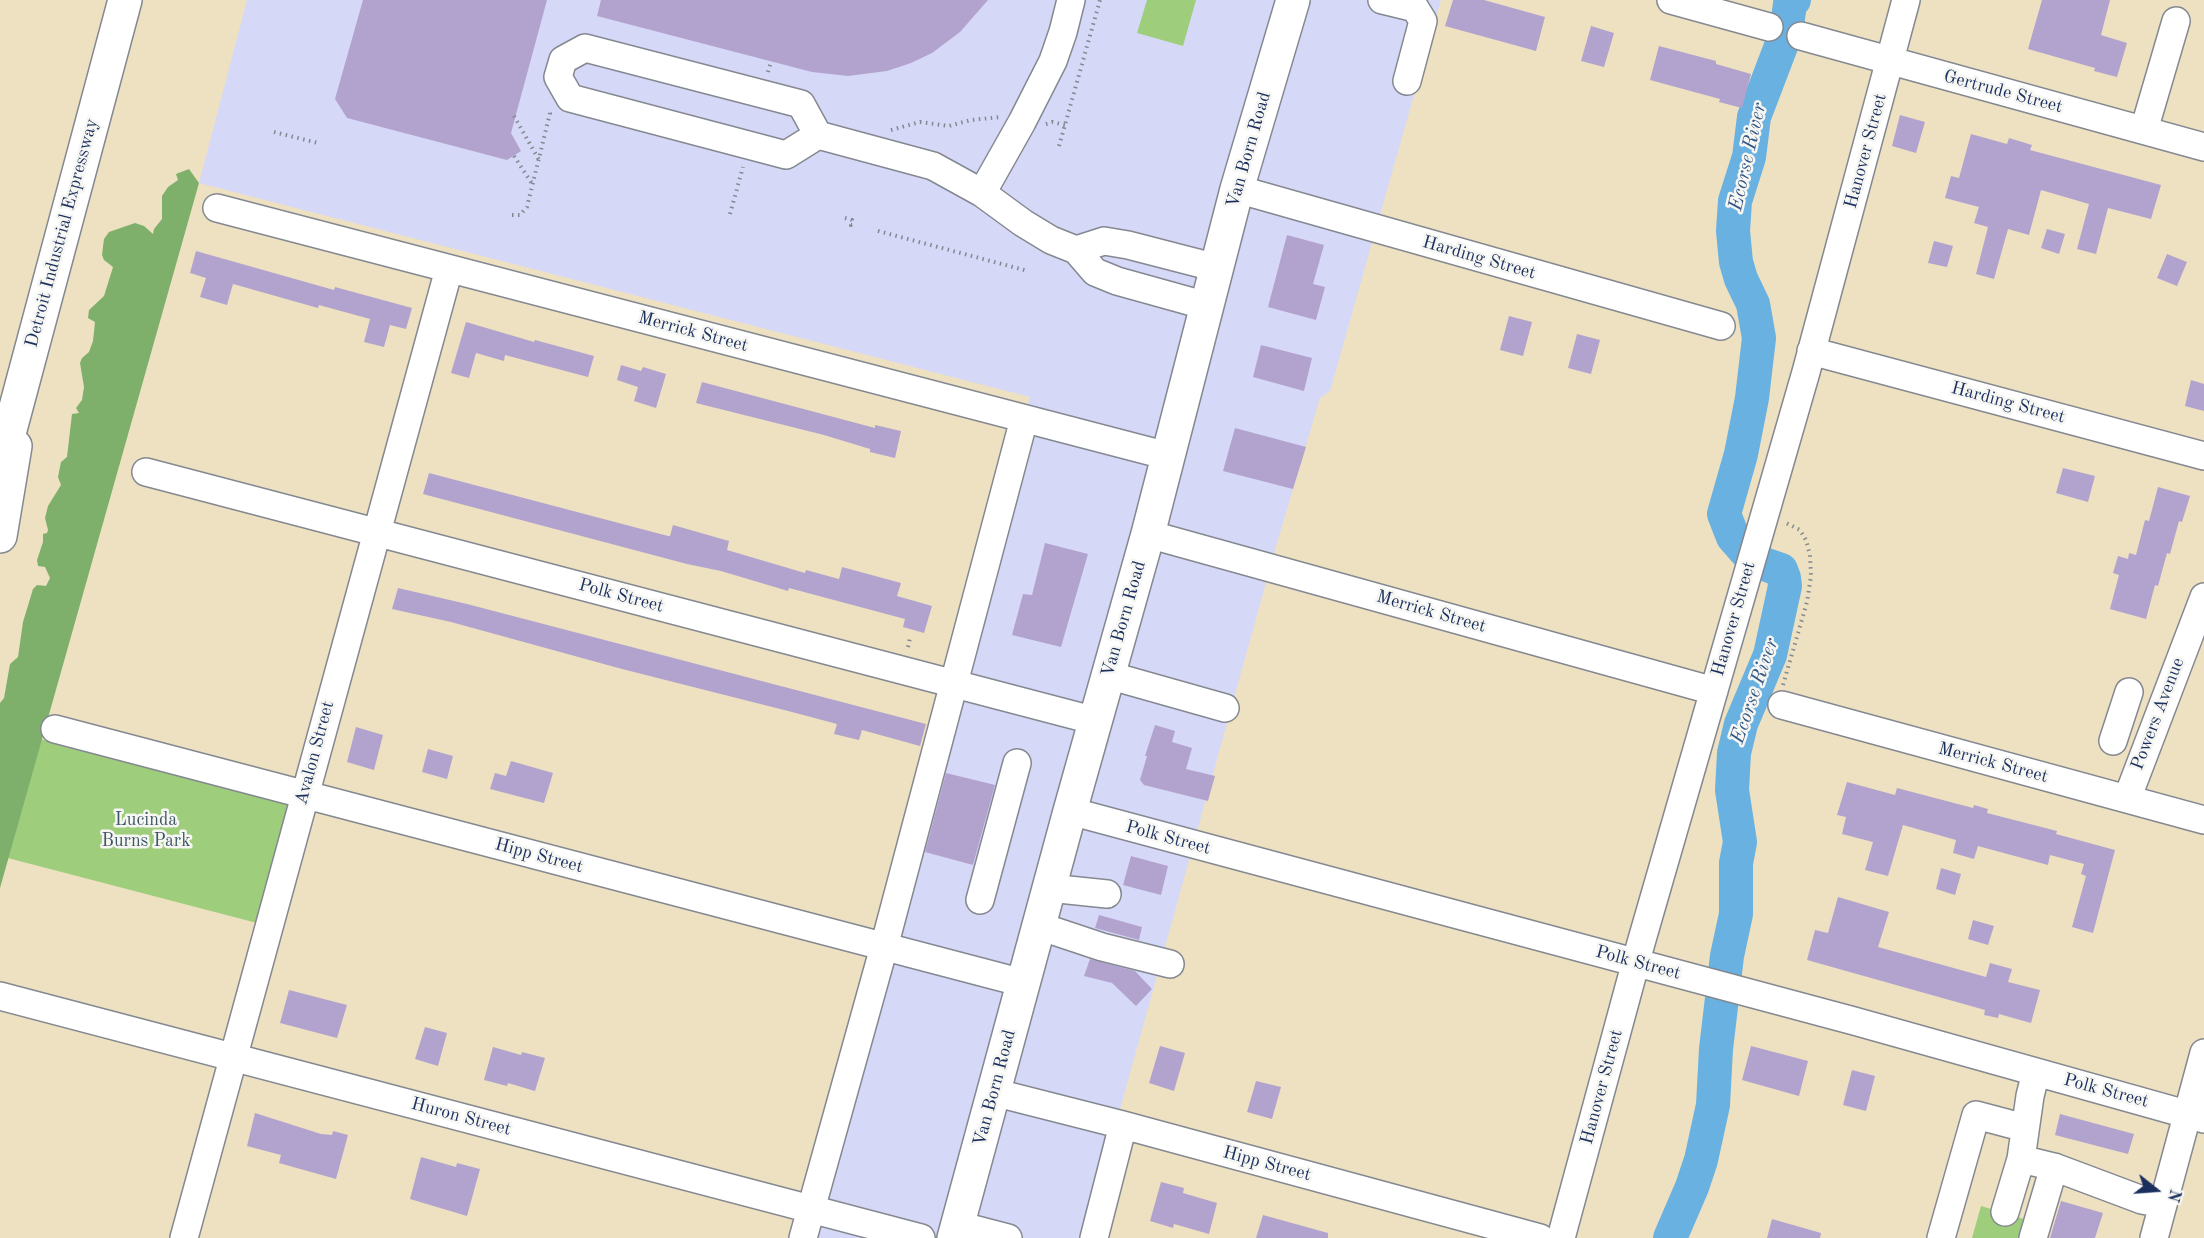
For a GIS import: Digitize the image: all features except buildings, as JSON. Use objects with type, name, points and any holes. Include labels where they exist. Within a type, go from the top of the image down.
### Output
[{"type":"main road","name":"Detroit Industrial Expressway","points":[[0,467],[124,0]]},
{"type":"main road","name":"Van Born Road","points":[[956,1232],[1148,534],[1237,189],[1293,0]]},
{"type":"main road","points":[[0,536],[28,362]]},
{"type":"street","points":[[982,192],[1022,122],[1053,61],[1071,0]]},
{"type":"street","points":[[1382,0],[1415,8],[1423,21],[1407,81]]},
{"type":"street","points":[[1671,0],[1769,27]]},
{"type":"street","name":"Hanover Street","points":[[1561,1238],[1636,963],[1747,574],[1771,524],[1811,351],[1906,0]]},
{"type":"street","points":[[2144,130],[2176,21]]},
{"type":"street","name":"Gertrude Street","points":[[1801,36],[2204,147]]},
{"type":"street","points":[[818,135],[786,155],[570,98],[558,77],[563,60],[585,48],[801,104],[818,135],[933,166],[982,192],[1023,223],[1051,240],[1076,250],[1095,272],[1118,281],[1207,306]]},
{"type":"street","name":"Harding Street","points":[[1237,189],[1721,326]]},
{"type":"street","name":"Merrick Street","points":[[217,208],[1168,456]]},
{"type":"street","points":[[1076,250],[1104,241],[1217,268]]},
{"type":"street","name":"Avalon Street","points":[[184,1238],[449,269]]},
{"type":"street","name":"Harding Street","points":[[1811,351],[2204,456]]},
{"type":"street","points":[[803,1238],[884,946],[1024,419]]},
{"type":"street","name":"Polk Street","points":[[146,472],[1096,721]]},
{"type":"street","name":"Merrick Street","points":[[1148,534],[1714,691]]},
{"type":"street","name":"Powers Avenue","points":[[2127,799],[2204,597]]},
{"type":"street","points":[[1108,675],[1225,708]]},
{"type":"street","points":[[2113,741],[2128,692]]},
{"type":"street","name":"Merrick Street","points":[[1784,706],[2204,820]]},
{"type":"street","name":"Hipp Street","points":[[55,729],[1023,983]]},
{"type":"street","points":[[980,900],[1017,763]]},
{"type":"street","name":"Polk Street","points":[[1070,811],[2195,1116]]},
{"type":"street","points":[[1049,888],[1107,894]]},
{"type":"street","points":[[1039,926],[1102,947],[1170,964]]},
{"type":"street","name":"Huron Street","points":[[0,996],[921,1238]]},
{"type":"street","points":[[2154,1238],[2163,1204],[2195,1116],[2204,1053]]},
{"type":"street","points":[[2005,1212],[2020,1159],[2036,1072]]},
{"type":"street","name":"Hipp Street","points":[[993,1092],[1540,1238]]},
{"type":"street","points":[[1941,1238],[1976,1115],[2025,1128]]},
{"type":"street","points":[[1094,1238],[1123,1125]]},
{"type":"street","points":[[2020,1159],[2054,1167],[2142,1200],[2163,1204]]},
{"type":"street","points":[[2033,1238],[2054,1167]]},
{"type":"street","points":[[956,1232],[1008,1238]]},
{"type":"path","points":[[1059,146],[1100,0]]},
{"type":"path","points":[[514,116],[539,160]]},
{"type":"path","points":[[1040,126],[1052,123],[1065,125]]},
{"type":"path","points":[[274,132],[318,143]]},
{"type":"path","points":[[514,156],[532,185]]},
{"type":"path","points":[[845,218],[852,220],[851,225],[854,225]]},
{"type":"path","points":[[878,231],[1028,271]]},
{"type":"path","points":[[1771,524],[1800,530],[1806,540],[1810,555],[1811,576],[1807,603],[1783,684],[1784,706]]},
{"type":"path","points":[[908,647],[910,638]]},
{"type":"shaded area","points":[[247,0],[1441,0],[1330,391],[1320,398],[1277,543],[1119,1113],[1104,1238],[803,1238],[1030,397],[199,183]]},
{"type":"green space","points":[[1147,0],[1196,0],[1183,46],[1137,33]]},
{"type":"green space","points":[[189,169],[199,183],[0,888],[0,703],[4,698],[10,664],[18,657],[23,622],[33,589],[37,585],[46,586],[50,578],[45,567],[38,566],[37,560],[43,534],[48,530],[45,518],[48,506],[61,485],[58,477],[61,462],[67,457],[72,414],[79,413],[76,408],[82,400],[84,387],[80,363],[89,352],[95,322],[88,318],[89,310],[104,296],[113,267],[104,260],[102,255],[104,239],[109,232],[135,223],[144,226],[153,234],[162,219],[162,196],[168,187],[178,180],[176,174]]},
{"type":"green space","name":"Lucinda Burns Park","points":[[36,738],[288,804],[257,923],[4,857]]},
{"type":"green space","points":[[1981,1206],[2024,1219],[2019,1238],[1972,1238]]},
{"type":"waterway","name":"Ecorse River","points":[[1670,1238],[1701,1160],[1713,1105],[1716,1049],[1727,956],[1736,914],[1736,863],[1740,842],[1732,790],[1734,753],[1741,724],[1770,655],[1785,586],[1781,570],[1764,564],[1748,554],[1733,537],[1724,514],[1741,454],[1752,398],[1759,338],[1753,304],[1736,262],[1733,231],[1735,201],[1749,157],[1754,117],[1786,33],[1790,4],[1794,0]]}]
